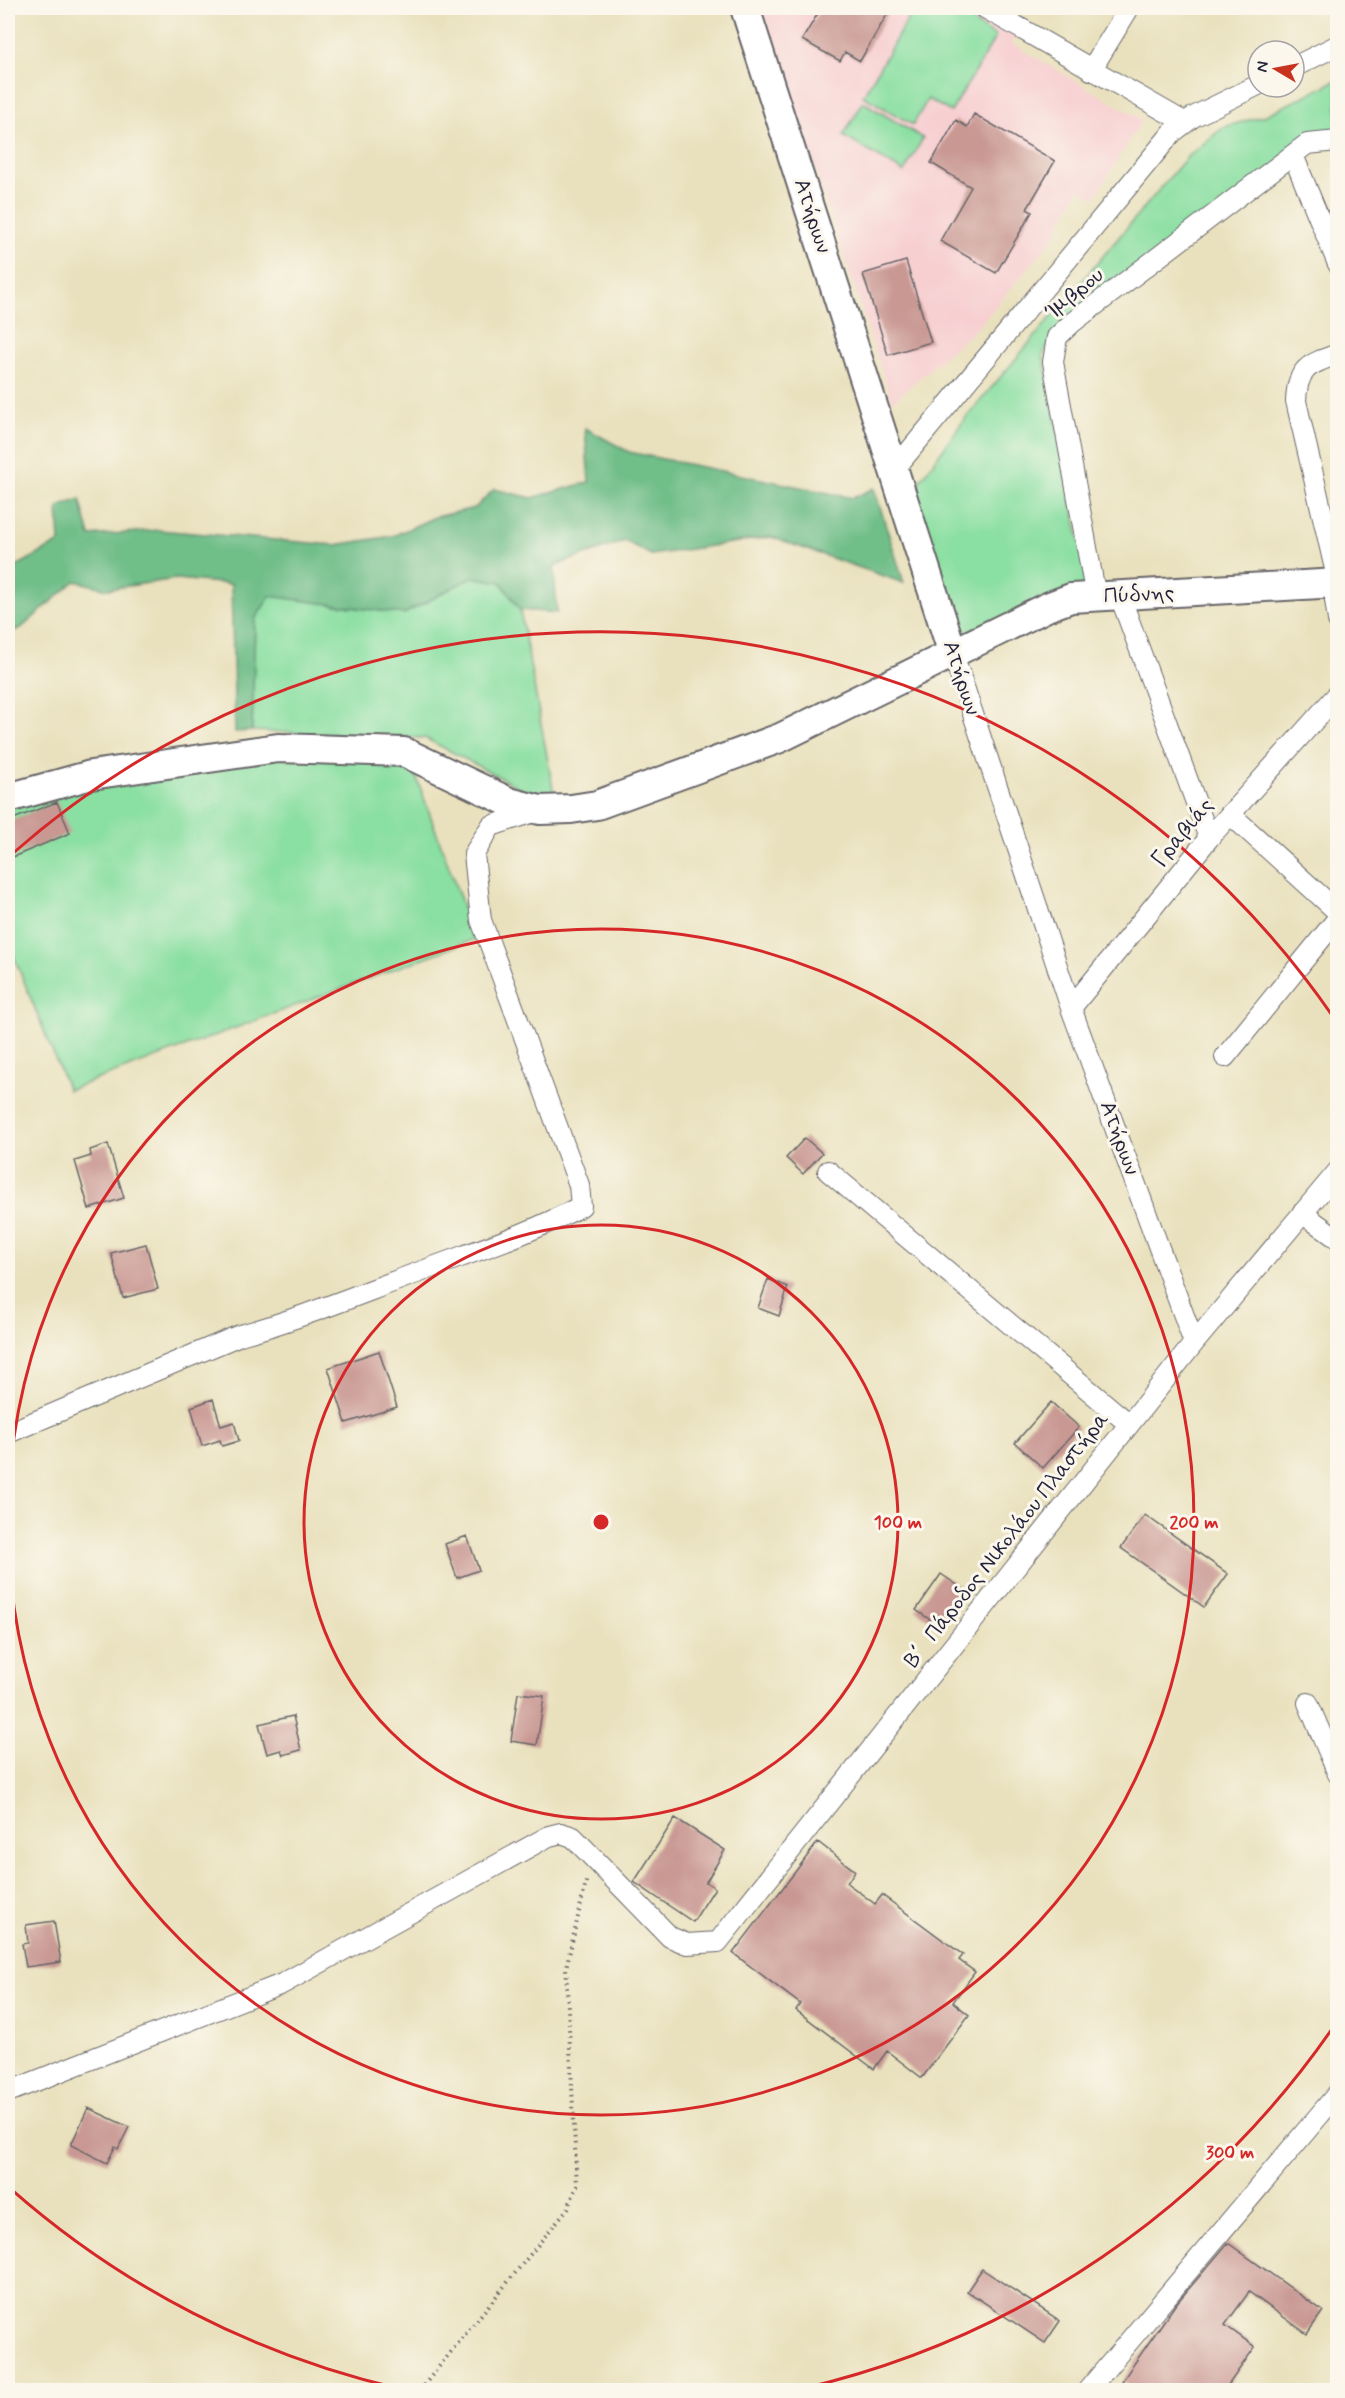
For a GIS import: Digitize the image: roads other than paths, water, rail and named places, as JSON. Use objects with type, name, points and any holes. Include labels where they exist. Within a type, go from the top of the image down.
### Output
[{"type":"street","name":"Ατήρων","points":[[745,8],[893,471],[1071,1008],[1194,1343]]},
{"type":"street","points":[[985,8],[1184,122]]},
{"type":"street","points":[[1091,70],[1129,8]]},
{"type":"street","points":[[1306,61],[1338,45]]},
{"type":"street","points":[[893,471],[1162,145],[1184,122],[1246,91]]},
{"type":"street","name":"Ίμβρου","points":[[1209,838],[1108,597],[1053,362],[1058,337],[1073,322],[1307,144],[1338,141]]},
{"type":"street","points":[[1293,155],[1338,264]]},
{"type":"street","points":[[1338,354],[1313,362],[1302,373],[1297,385],[1296,400],[1338,583],[1335,600],[1338,620]]},
{"type":"street","name":"Πύδνης","points":[[8,798],[91,775],[278,748],[404,752],[509,802],[540,810],[597,805],[780,738],[1047,607],[1071,598],[1338,583]]},
{"type":"street","name":"Γραβιάς","points":[[1071,1008],[1209,838],[1338,694]]},
{"type":"street","points":[[8,1433],[240,1335],[290,1320],[553,1222],[581,1206],[579,1185],[481,920],[474,854],[491,826],[540,810]]},
{"type":"street","points":[[1230,814],[1338,912]]},
{"type":"street","points":[[1225,1057],[1338,918]]},
{"type":"street","name":"Β΄ Πάροδος Νικολάου Πλαστήρα","points":[[8,2092],[282,1984],[549,1836],[561,1833],[573,1837],[670,1937],[687,1944],[718,1942],[1194,1343],[1338,1171]]},
{"type":"street","points":[[828,1172],[1129,1424]]},
{"type":"street","points":[[1302,1214],[1338,1239]]},
{"type":"street","points":[[1308,1703],[1338,1774]]},
{"type":"street","points":[[1088,2391],[1338,2093]]}]
